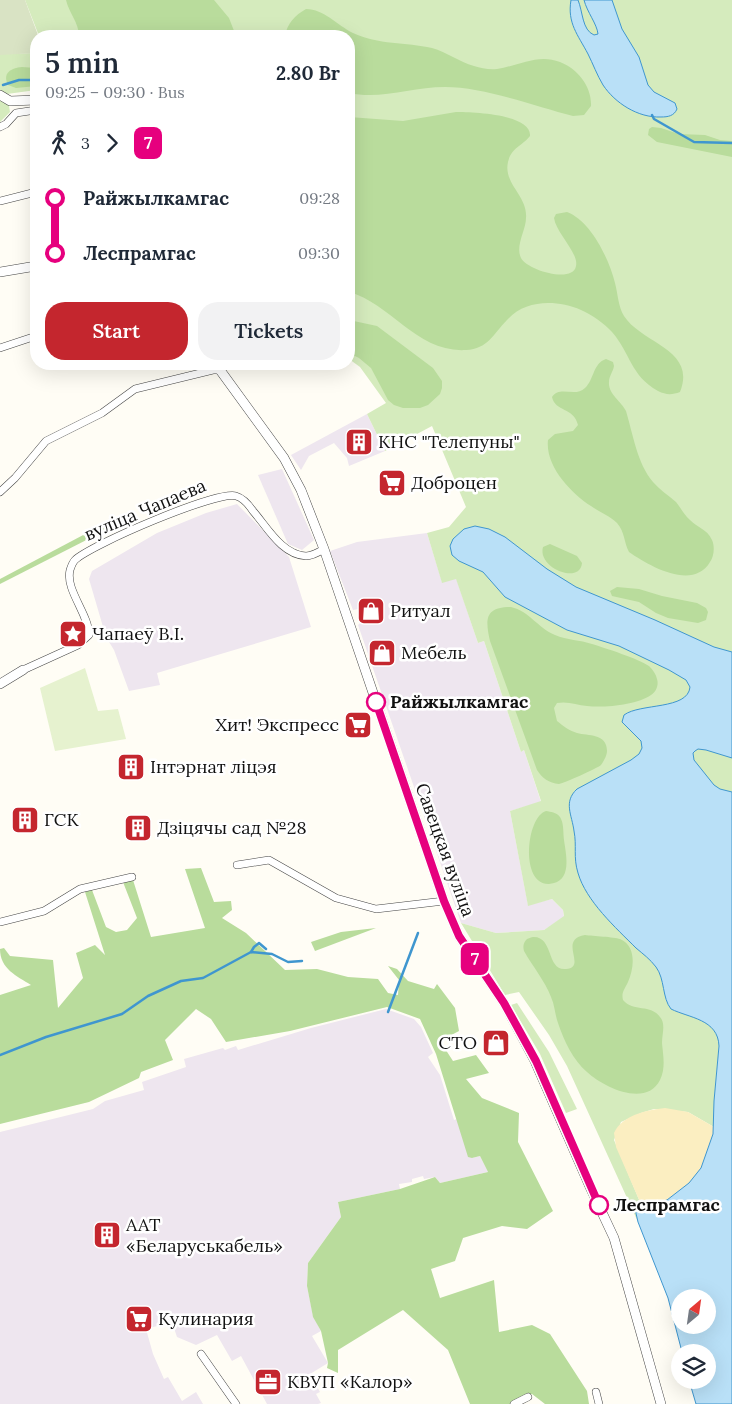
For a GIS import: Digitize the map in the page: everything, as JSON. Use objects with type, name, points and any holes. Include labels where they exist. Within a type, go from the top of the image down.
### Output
[{"type":"street","points":[[0,95],[10,101],[30,100]]},
{"type":"street","points":[[0,127],[16,114],[30,111]]},
{"type":"street","points":[[0,201],[30,194]]},
{"type":"street","points":[[0,272],[30,267]]},
{"type":"street","points":[[0,348],[30,338]]},
{"type":"street","points":[[0,492],[15,478],[46,441],[102,413],[135,389],[213,370]]},
{"type":"street","name":"Савецкая вуліца","points":[[221,370],[284,458],[301,490],[324,549],[444,901],[459,936],[504,1003],[536,1061],[614,1238],[661,1404]]},
{"type":"street","name":"вуліца Чапаева","points":[[23,670],[78,645],[89,635],[89,626],[70,581],[70,571],[74,561],[114,538],[196,503],[223,496],[236,496],[247,503],[283,547],[294,554],[308,556],[324,549]]},
{"type":"street","points":[[0,684],[23,670]]},
{"type":"street","points":[[237,865],[269,860],[336,898],[376,909],[444,901]]},
{"type":"street","points":[[0,922],[44,911],[80,889],[132,877]]},
{"type":"street","points":[[201,1354],[236,1404]]},
{"type":"street","points":[[596,1392],[599,1404]]},
{"type":"street","points":[[514,1404],[528,1397]]},
{"type":"shaded area","points":[[367,414],[385,451],[349,466],[347,458],[334,443],[309,456],[301,470],[291,455]]},
{"type":"shaded area","points":[[282,469],[314,540],[302,550],[288,544],[258,475]]},
{"type":"shaded area","points":[[237,504],[289,557],[311,627],[157,673],[160,685],[129,691],[114,650],[106,637],[89,579],[92,571],[157,533],[206,513]]},
{"type":"shaded area","points":[[427,533],[442,582],[456,578],[478,643],[484,641],[521,752],[524,750],[541,802],[510,811],[528,905],[552,899],[563,910],[564,917],[544,930],[496,933],[461,923],[358,625],[367,617],[363,608],[353,610],[330,551],[357,542]]},
{"type":"shaded area","name":"ААТ «Беларуськабель»","points":[[386,1009],[414,1019],[421,1027],[433,1053],[428,1057],[440,1075],[454,1120],[457,1119],[472,1158],[480,1156],[488,1172],[440,1183],[435,1177],[424,1179],[423,1176],[412,1179],[412,1182],[399,1184],[400,1189],[338,1202],[341,1217],[308,1263],[307,1286],[313,1316],[321,1331],[312,1336],[328,1363],[310,1374],[320,1392],[316,1394],[321,1403],[267,1404],[241,1356],[232,1361],[217,1335],[196,1345],[177,1337],[172,1322],[146,1329],[153,1354],[164,1379],[168,1377],[182,1401],[196,1392],[203,1404],[0,1404],[0,1132],[93,1109],[105,1101],[144,1090],[142,1082],[186,1067],[184,1059],[223,1048],[225,1050],[236,1046],[238,1050],[311,1028]]},
{"type":"green space","points":[[0,0],[25,0],[36,30],[30,30],[30,53],[0,55]]},
{"type":"green space","points":[[25,0],[732,0],[732,1037],[719,1046],[714,1101],[714,1127],[688,1112],[654,1109],[621,1122],[614,1140],[640,1202],[636,1212],[638,1222],[567,1066],[549,1035],[519,992],[505,995],[461,923],[496,933],[544,930],[564,916],[563,910],[552,899],[528,906],[510,811],[541,801],[524,750],[521,752],[484,641],[478,643],[456,579],[442,583],[427,533],[449,527],[466,507],[432,426],[385,451],[367,414],[386,403],[360,367],[355,363],[355,30],[37,30]]},
{"type":"green space","points":[[66,0],[214,0],[229,18],[234,30],[78,30]]},
{"type":"green space","points":[[306,9],[313,10],[325,14],[347,30],[287,30],[292,20]]},
{"type":"green space","points":[[355,34],[372,40],[432,48],[482,68],[497,69],[536,59],[560,62],[573,69],[583,80],[589,92],[591,106],[584,115],[573,116],[476,90],[445,87],[355,94]]},
{"type":"green space","points":[[30,53],[30,91],[7,94],[10,112],[0,122],[0,54]]},
{"type":"green space","points":[[30,68],[30,87],[16,88],[8,85],[6,81],[7,74],[14,69]]},
{"type":"green space","points":[[456,112],[500,116],[522,123],[528,129],[530,136],[509,157],[507,170],[526,210],[526,223],[519,248],[521,258],[525,263],[540,271],[559,275],[573,271],[576,266],[574,255],[554,218],[556,214],[567,212],[576,217],[591,232],[604,252],[624,316],[632,326],[665,348],[681,366],[683,378],[680,392],[664,393],[649,385],[636,371],[618,340],[609,329],[589,314],[572,307],[562,304],[542,303],[523,308],[507,320],[485,344],[466,350],[449,349],[433,344],[379,307],[355,294],[355,117],[403,121]]},
{"type":"green space","points":[[652,127],[679,134],[705,135],[720,140],[732,141],[732,157],[657,142],[648,135],[649,129]]},
{"type":"green space","points":[[355,321],[377,326],[433,368],[442,381],[440,394],[428,405],[420,408],[403,408],[394,405],[388,400],[371,368],[355,356]]},
{"type":"green space","points":[[606,359],[613,362],[614,366],[609,386],[626,411],[643,466],[656,485],[676,502],[688,518],[705,531],[712,540],[714,548],[710,562],[693,575],[682,575],[659,569],[629,552],[622,530],[617,523],[575,494],[555,469],[548,450],[548,440],[555,434],[573,431],[578,425],[573,415],[557,405],[552,397],[559,392],[581,391],[588,385],[598,364]]},
{"type":"green space","points":[[104,524],[108,529],[0,584],[0,579]]},
{"type":"green space","points":[[550,544],[577,556],[582,563],[580,569],[574,573],[567,573],[552,567],[543,555],[543,547]]},
{"type":"green space","points":[[617,587],[639,589],[697,603],[706,608],[708,612],[706,620],[698,623],[668,618],[639,602],[612,596],[610,591]]},
{"type":"green space","points":[[511,607],[523,612],[555,635],[598,646],[644,663],[652,669],[657,677],[657,686],[653,694],[637,701],[594,707],[557,703],[554,708],[557,721],[574,732],[600,738],[604,741],[607,751],[601,765],[559,784],[544,778],[537,770],[490,641],[489,616],[496,609]]},
{"type":"green space","points":[[85,668],[98,711],[118,709],[126,739],[55,751],[40,688]]},
{"type":"green space","points":[[546,811],[557,814],[561,819],[566,860],[565,873],[562,878],[557,882],[549,884],[540,881],[533,874],[529,850],[534,825],[539,816]]},
{"type":"green space","points":[[201,868],[214,902],[231,901],[232,910],[222,918],[246,933],[285,970],[317,969],[348,977],[378,979],[388,993],[398,995],[399,980],[388,966],[397,969],[408,981],[434,989],[437,984],[455,1008],[459,1031],[440,1041],[453,1061],[476,1055],[489,1073],[466,1079],[482,1098],[519,1113],[518,1142],[553,1211],[527,1229],[502,1226],[463,1238],[455,1261],[431,1269],[440,1298],[494,1280],[499,1332],[532,1325],[550,1334],[587,1391],[589,1404],[545,1404],[532,1394],[510,1404],[470,1404],[448,1350],[403,1310],[338,1350],[338,1373],[327,1368],[328,1363],[321,1331],[313,1317],[307,1286],[308,1263],[341,1217],[338,1202],[400,1189],[435,1177],[440,1183],[488,1172],[480,1156],[468,1157],[436,1054],[420,1019],[387,1007],[290,1031],[226,1042],[211,1019],[196,1009],[165,1040],[173,1060],[141,1072],[139,1078],[89,1102],[0,1124],[0,995],[31,985],[6,967],[0,949],[4,948],[10,956],[53,960],[58,1008],[83,978],[76,953],[95,945],[105,955],[85,892],[92,890],[106,927],[116,932],[127,930],[137,918],[123,882],[133,880],[151,937],[205,928],[185,869]]},
{"type":"green space","points":[[376,928],[315,951],[311,942],[341,932]]},
{"type":"green space","points":[[585,935],[617,938],[625,942],[632,952],[633,965],[623,993],[623,1000],[632,1006],[656,1013],[662,1020],[663,1071],[660,1080],[654,1088],[645,1093],[635,1094],[613,1089],[594,1078],[582,1067],[573,1056],[563,1037],[548,991],[523,947],[527,939],[533,937],[540,938],[547,947],[555,965],[566,969],[574,964],[573,942]]},
{"type":"green space","points":[[517,1003],[549,1052],[577,1109],[566,1113],[540,1054],[511,1005]]},
{"type":"sand","points":[[665,1108],[688,1112],[714,1127],[712,1139],[701,1168],[694,1179],[667,1200],[640,1202],[616,1147],[614,1133],[623,1122],[636,1114]]},
{"type":"water","points":[[571,0],[578,0],[585,25],[590,33],[594,35],[598,34],[597,30],[584,0],[612,0],[622,29],[639,57],[648,85],[654,92],[675,103],[677,109],[674,113],[664,117],[644,115],[628,108],[608,92],[574,28],[570,8]]},
{"type":"water","points":[[475,526],[489,529],[505,537],[547,569],[576,587],[714,647],[732,652],[732,758],[706,750],[698,749],[693,753],[694,760],[714,785],[720,789],[732,792],[732,1404],[696,1404],[692,1389],[716,1389],[716,1344],[680,1344],[677,1334],[716,1334],[716,1289],[671,1289],[671,1310],[638,1222],[635,1209],[643,1201],[660,1202],[667,1200],[689,1183],[701,1168],[713,1134],[719,1046],[717,1037],[714,1030],[708,1025],[671,1009],[656,967],[611,923],[588,894],[578,873],[575,857],[575,836],[569,804],[577,789],[639,754],[642,748],[641,741],[622,722],[624,715],[631,711],[672,703],[687,694],[690,687],[686,680],[669,670],[619,646],[567,630],[505,597],[483,572],[459,561],[452,555],[450,546],[453,539],[464,529]]},
{"type":"waterway","points":[[3,85],[19,80],[30,80]]},
{"type":"waterway","points":[[652,115],[654,119],[694,142],[732,143]]},
{"type":"waterway","points":[[388,1012],[418,933]]},
{"type":"waterway","points":[[251,952],[259,943],[266,949]]},
{"type":"waterway","points":[[0,1055],[46,1037],[122,1014],[148,996],[181,981],[203,978],[251,952],[272,954],[288,962],[302,961]]},
{"type":"bus line","name":"7","points":[[376,702],[444,901],[459,936],[504,1003],[536,1061],[599,1205]]},
{"type":"place","name":"КНС \"Телепуны\"","points":[[359,442]]},
{"type":"place","name":"Доброцен","points":[[392,483]]},
{"type":"place","name":"Ритуал","points":[[371,611]]},
{"type":"place","name":"Чапаеў В.І.","points":[[73,634]]},
{"type":"place","name":"Мебель","points":[[382,653]]},
{"type":"place","name":"Райжылкамгас","points":[[376,702]]},
{"type":"place","name":"Хит! Экспресс","points":[[358,725]]},
{"type":"place","name":"Інтэрнат ліцэя","points":[[131,767]]},
{"type":"place","name":"ГСК","points":[[25,820]]},
{"type":"place","name":"Дзіцячы сад №28","points":[[138,828]]},
{"type":"place","name":"СТО","points":[[496,1043]]},
{"type":"place","name":"Леспрамгас","points":[[599,1205]]},
{"type":"place","name":"ААТ «Беларуськабель»","points":[[107,1235]]},
{"type":"place","name":"Кулинария","points":[[139,1319]]},
{"type":"place","name":"КВУП «Калор»","points":[[268,1382]]}]
